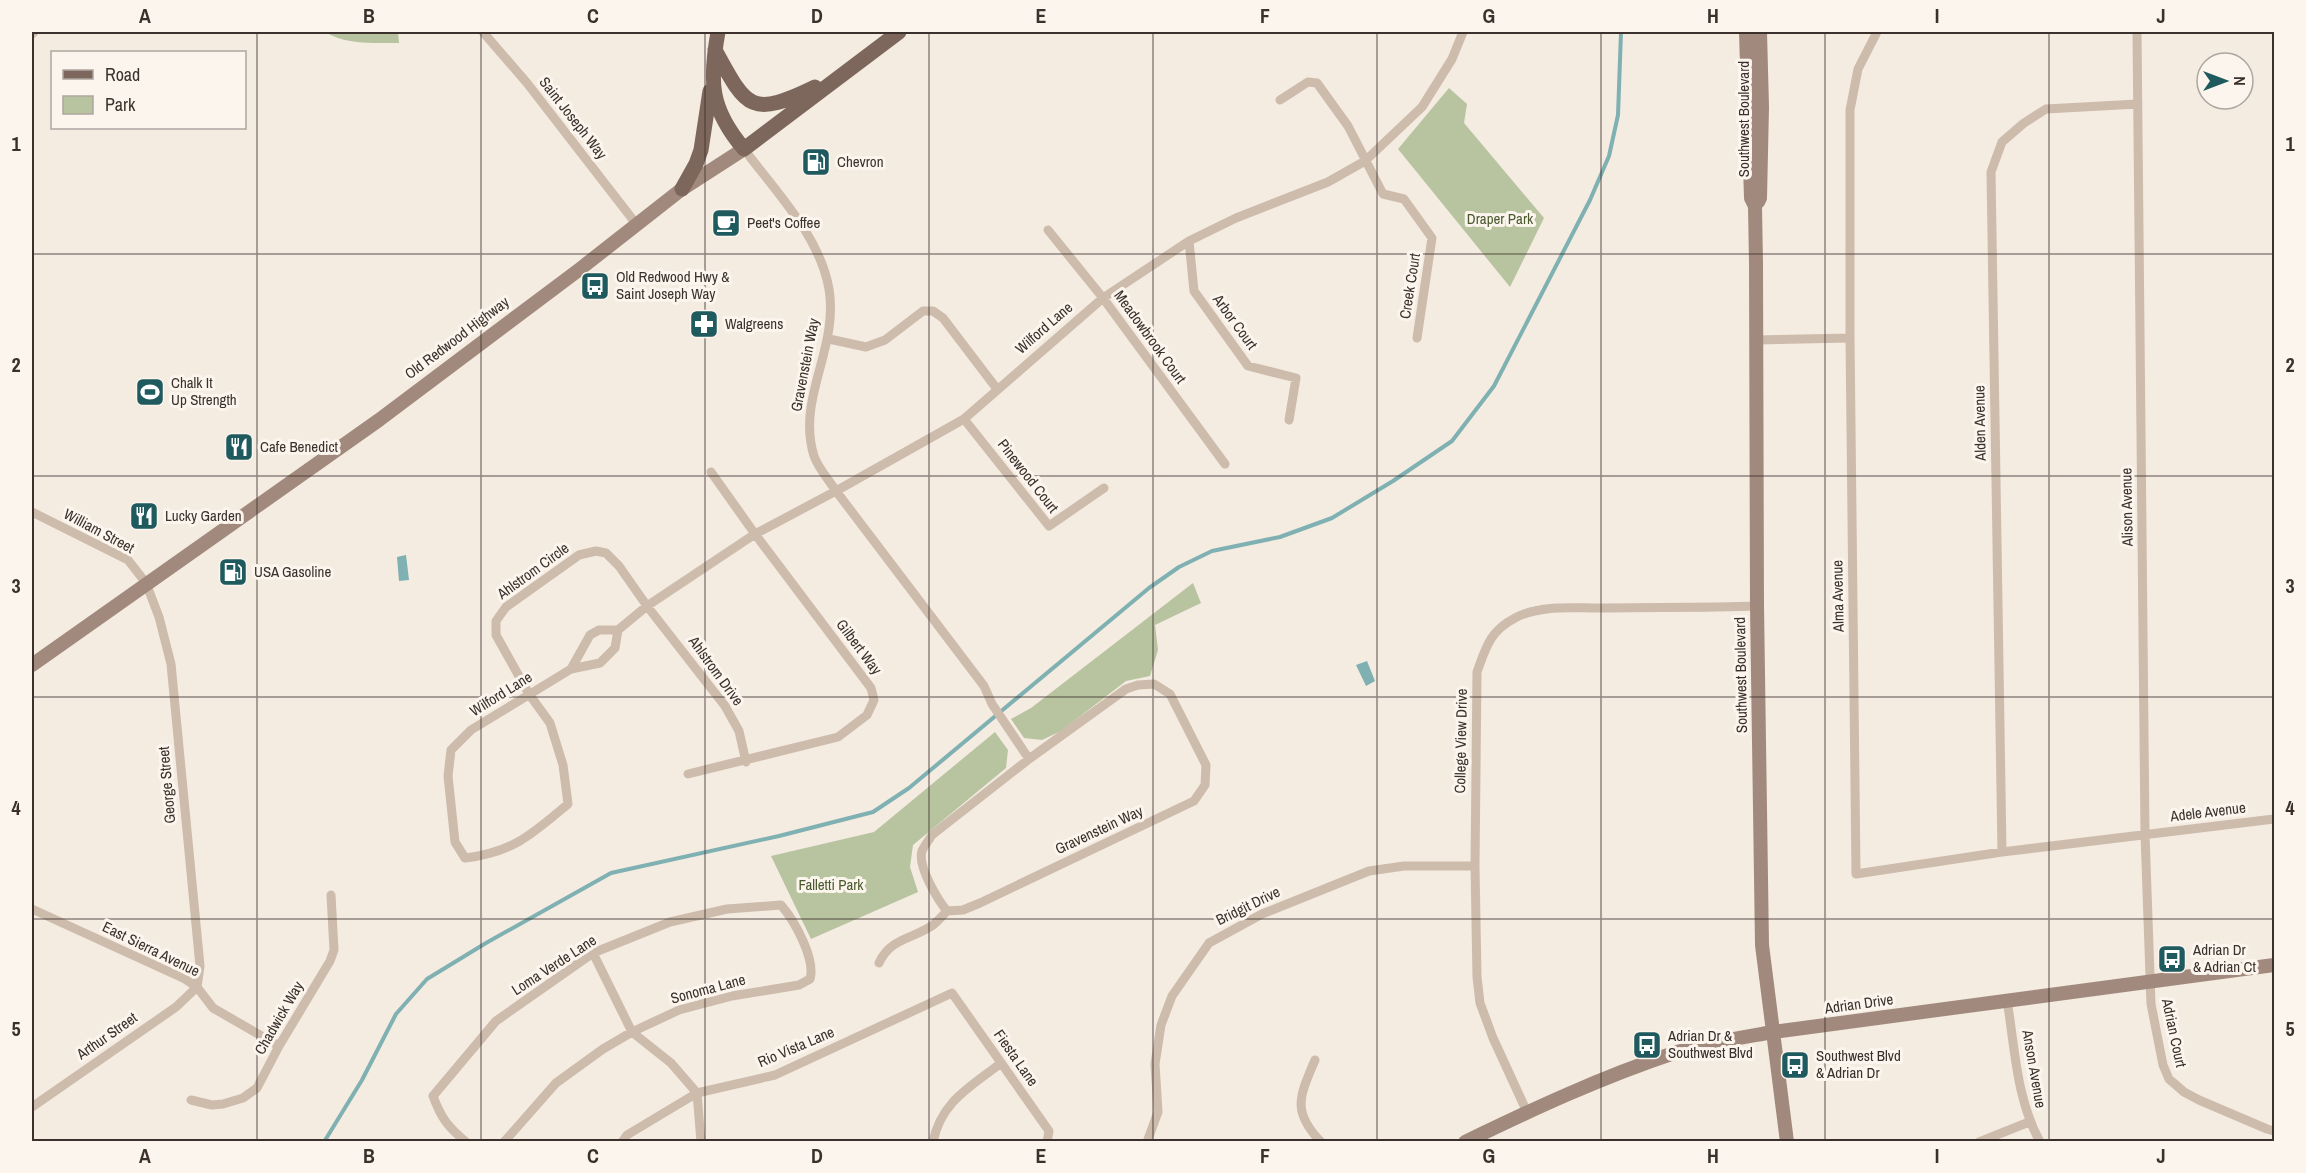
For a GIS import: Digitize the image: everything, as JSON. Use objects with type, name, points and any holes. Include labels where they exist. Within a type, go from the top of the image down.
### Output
[{"type":"main road","points":[[682,189],[701,150],[718,32]]},
{"type":"main road","name":"Old Redwood Highway","points":[[744,149],[899,32]]},
{"type":"main road","points":[[715,50],[741,94],[759,105],[783,102],[847,71]]},
{"type":"main road","points":[[713,70],[714,92],[719,113],[729,132],[744,149]]},
{"type":"street","name":"Saint Joseph Way","points":[[483,32],[527,83],[637,225]]},
{"type":"street","name":"Wilford Lane","points":[[571,669],[590,635],[599,630],[618,630],[647,606],[755,534],[837,491],[964,419],[1103,298],[1189,241],[1236,218],[1328,182],[1365,161],[1422,107],[1452,59],[1463,32]]},
{"type":"street","name":"Southwest Boulevard","points":[[1746,32],[1748,142],[1751,198],[1755,206],[1762,945],[1787,1142]]},
{"type":"street","name":"Southwest Boulevard","points":[[1755,206],[1760,198],[1762,107],[1760,32]]},
{"type":"street","name":"Alma Avenue","points":[[1878,32],[1858,69],[1850,110],[1856,874],[2145,834]]},
{"type":"street","name":"Alison Avenue","points":[[2137,32],[2145,834],[2150,983]]},
{"type":"street","name":"Creek Court","points":[[1280,100],[1308,82],[1317,83],[1348,126],[1383,194],[1404,199],[1432,238],[1417,338]]},
{"type":"street","name":"Alden Avenue","points":[[2002,852],[1991,172],[2002,142],[2024,123],[2046,109],[2138,104]]},
{"type":"street","name":"Old Redwood Highway","points":[[32,665],[379,420],[682,189],[744,149]]},
{"type":"street","name":"Gravenstein Way","points":[[744,149],[798,220],[822,263],[829,289],[831,312],[828,339],[809,413],[809,434],[815,459],[984,686],[992,704],[1029,759]]},
{"type":"street","name":"Meadowbrook Court","points":[[1048,230],[1103,298],[1225,464]]},
{"type":"street","name":"Arbor Court","points":[[1189,241],[1194,291],[1248,366],[1296,378],[1289,420]]},
{"type":"street","points":[[828,339],[866,347],[885,340],[923,311],[933,311],[943,318],[997,389]]},
{"type":"street","points":[[1756,340],[1850,338]]},
{"type":"street","name":"Pinewood Court","points":[[964,419],[1049,526],[1104,488]]},
{"type":"street","name":"Gilbert Way","points":[[688,774],[746,762],[838,737],[867,715],[874,700],[871,688],[711,472]]},
{"type":"street","name":"William Street","points":[[32,512],[129,560],[147,583]]},
{"type":"street","name":"Ahlstrom Circle","points":[[529,694],[496,636],[496,621],[506,607],[579,555],[596,550],[606,553],[619,566],[647,606]]},
{"type":"street","name":"George Street","points":[[147,583],[159,617],[171,664],[200,966],[197,987]]},
{"type":"street","name":"Ahlstrom Drive","points":[[647,606],[725,706],[739,731],[746,762]]},
{"type":"street","name":"College View Drive","points":[[1527,1112],[1493,1038],[1480,1003],[1475,935],[1474,866],[1477,672],[1488,642],[1492,636],[1516,618],[1548,609],[1757,606]]},
{"type":"street","name":"Wilford Lane","points":[[529,694],[550,723],[563,765],[568,804],[537,830],[510,848],[465,858],[455,842],[448,776],[451,750],[471,730],[529,694],[571,669],[600,663],[615,648],[618,630]]},
{"type":"street","name":"Gravenstein Way","points":[[1154,684],[1170,694],[1206,765],[1205,785],[1194,801],[980,903],[963,910],[947,911],[938,900],[921,864],[921,852],[932,835],[1029,759],[1126,689],[1138,685],[1154,684]]},
{"type":"street","name":"Adele Avenue","points":[[2145,834],[2274,819]]},
{"type":"street","name":"Bridgit Drive","points":[[1147,1142],[1158,1112],[1155,1064],[1161,1025],[1172,996],[1209,943],[1262,914],[1369,871],[1404,866],[1474,866]]},
{"type":"street","name":"Chadwick Way","points":[[191,1100],[212,1105],[243,1098],[257,1088],[332,955],[334,939],[331,896]]},
{"type":"street","name":"Loma Verde Lane","points":[[466,1142],[452,1131],[440,1116],[433,1096],[496,1021],[593,953],[670,922],[727,909],[781,905]]},
{"type":"street","name":"Sonoma Lane","points":[[504,1142],[556,1083],[603,1048],[632,1032],[679,1010],[732,996],[799,985],[810,979],[811,964],[792,917],[781,905]]},
{"type":"street","name":"East Sierra Avenue","points":[[32,909],[185,979],[197,987],[213,1008],[279,1046]]},
{"type":"street","points":[[879,963],[883,954],[897,941],[932,926],[947,911]]},
{"type":"street","points":[[593,953],[632,1032],[671,1063],[697,1093],[701,1142]]},
{"type":"street","name":"Adrian Drive","points":[[1465,1142],[1527,1112],[1674,1053],[1723,1041],[1773,1032],[2274,965]]},
{"type":"street","name":"Adrian Court","points":[[2150,983],[2156,1036],[2169,1079],[2184,1092],[2199,1100],[2274,1131]]},
{"type":"street","name":"Arthur Street","points":[[32,1107],[176,1007],[197,987]]},
{"type":"street","name":"Fiesta Lane","points":[[952,993],[1049,1131],[1047,1142]]},
{"type":"street","name":"Rio Vista Lane","points":[[622,1142],[627,1135],[697,1093],[775,1075],[952,993]]},
{"type":"street","name":"Anson Avenue","points":[[2007,1000],[2020,1089],[2029,1122],[2040,1142]]},
{"type":"street","points":[[1315,1060],[1302,1090],[1300,1114],[1310,1131],[1321,1142]]},
{"type":"street","points":[[933,1142],[935,1131],[948,1104],[1002,1063]]},
{"type":"street","points":[[1978,1142],[2029,1122]]},
{"type":"green space","points":[[325,32],[398,32],[399,43],[351,41]]},
{"type":"green space","name":"Draper Park","points":[[1449,88],[1467,104],[1464,123],[1544,218],[1510,287],[1398,149]]},
{"type":"green space","points":[[1193,583],[1201,603],[1155,625],[1158,650],[1150,676],[1126,681],[1061,731],[1042,740],[1024,738],[1011,719],[1031,708]]},
{"type":"green space","name":"Falletti Park","points":[[995,732],[1008,750],[1006,768],[913,845],[910,867],[918,892],[811,939],[771,856],[874,832]]},
{"type":"water","points":[[406,555],[409,580],[399,581],[397,557]]},
{"type":"water","points":[[1367,661],[1375,681],[1366,686],[1356,665]]},
{"type":"waterway","points":[[324,1142],[362,1080],[396,1014],[427,979],[611,873],[779,836],[873,812],[909,788],[1149,588],[1179,567],[1212,551],[1280,537],[1332,518],[1393,481],[1452,441],[1494,386],[1590,200],[1609,156],[1618,115],[1621,32]]},
{"type":"place","name":"Chevron","points":[[816,162]]},
{"type":"place","name":"Peet's Coffee","points":[[726,223]]},
{"type":"place","name":"Old Redwood Hwy & Saint Joseph Way","points":[[595,286]]},
{"type":"place","name":"Walgreens","points":[[704,324]]},
{"type":"place","name":"Chalk It Up Strength","points":[[150,392]]},
{"type":"place","name":"Cafe Benedict","points":[[239,447]]},
{"type":"place","name":"Lucky Garden","points":[[144,516]]},
{"type":"place","name":"USA Gasoline","points":[[233,572]]},
{"type":"place","name":"Adrian Dr & Adrian Ct","points":[[2172,959]]},
{"type":"place","name":"Adrian Dr & Southwest Blvd","points":[[1647,1045]]},
{"type":"place","name":"Southwest Blvd & Adrian Dr","points":[[1795,1065]]}]
